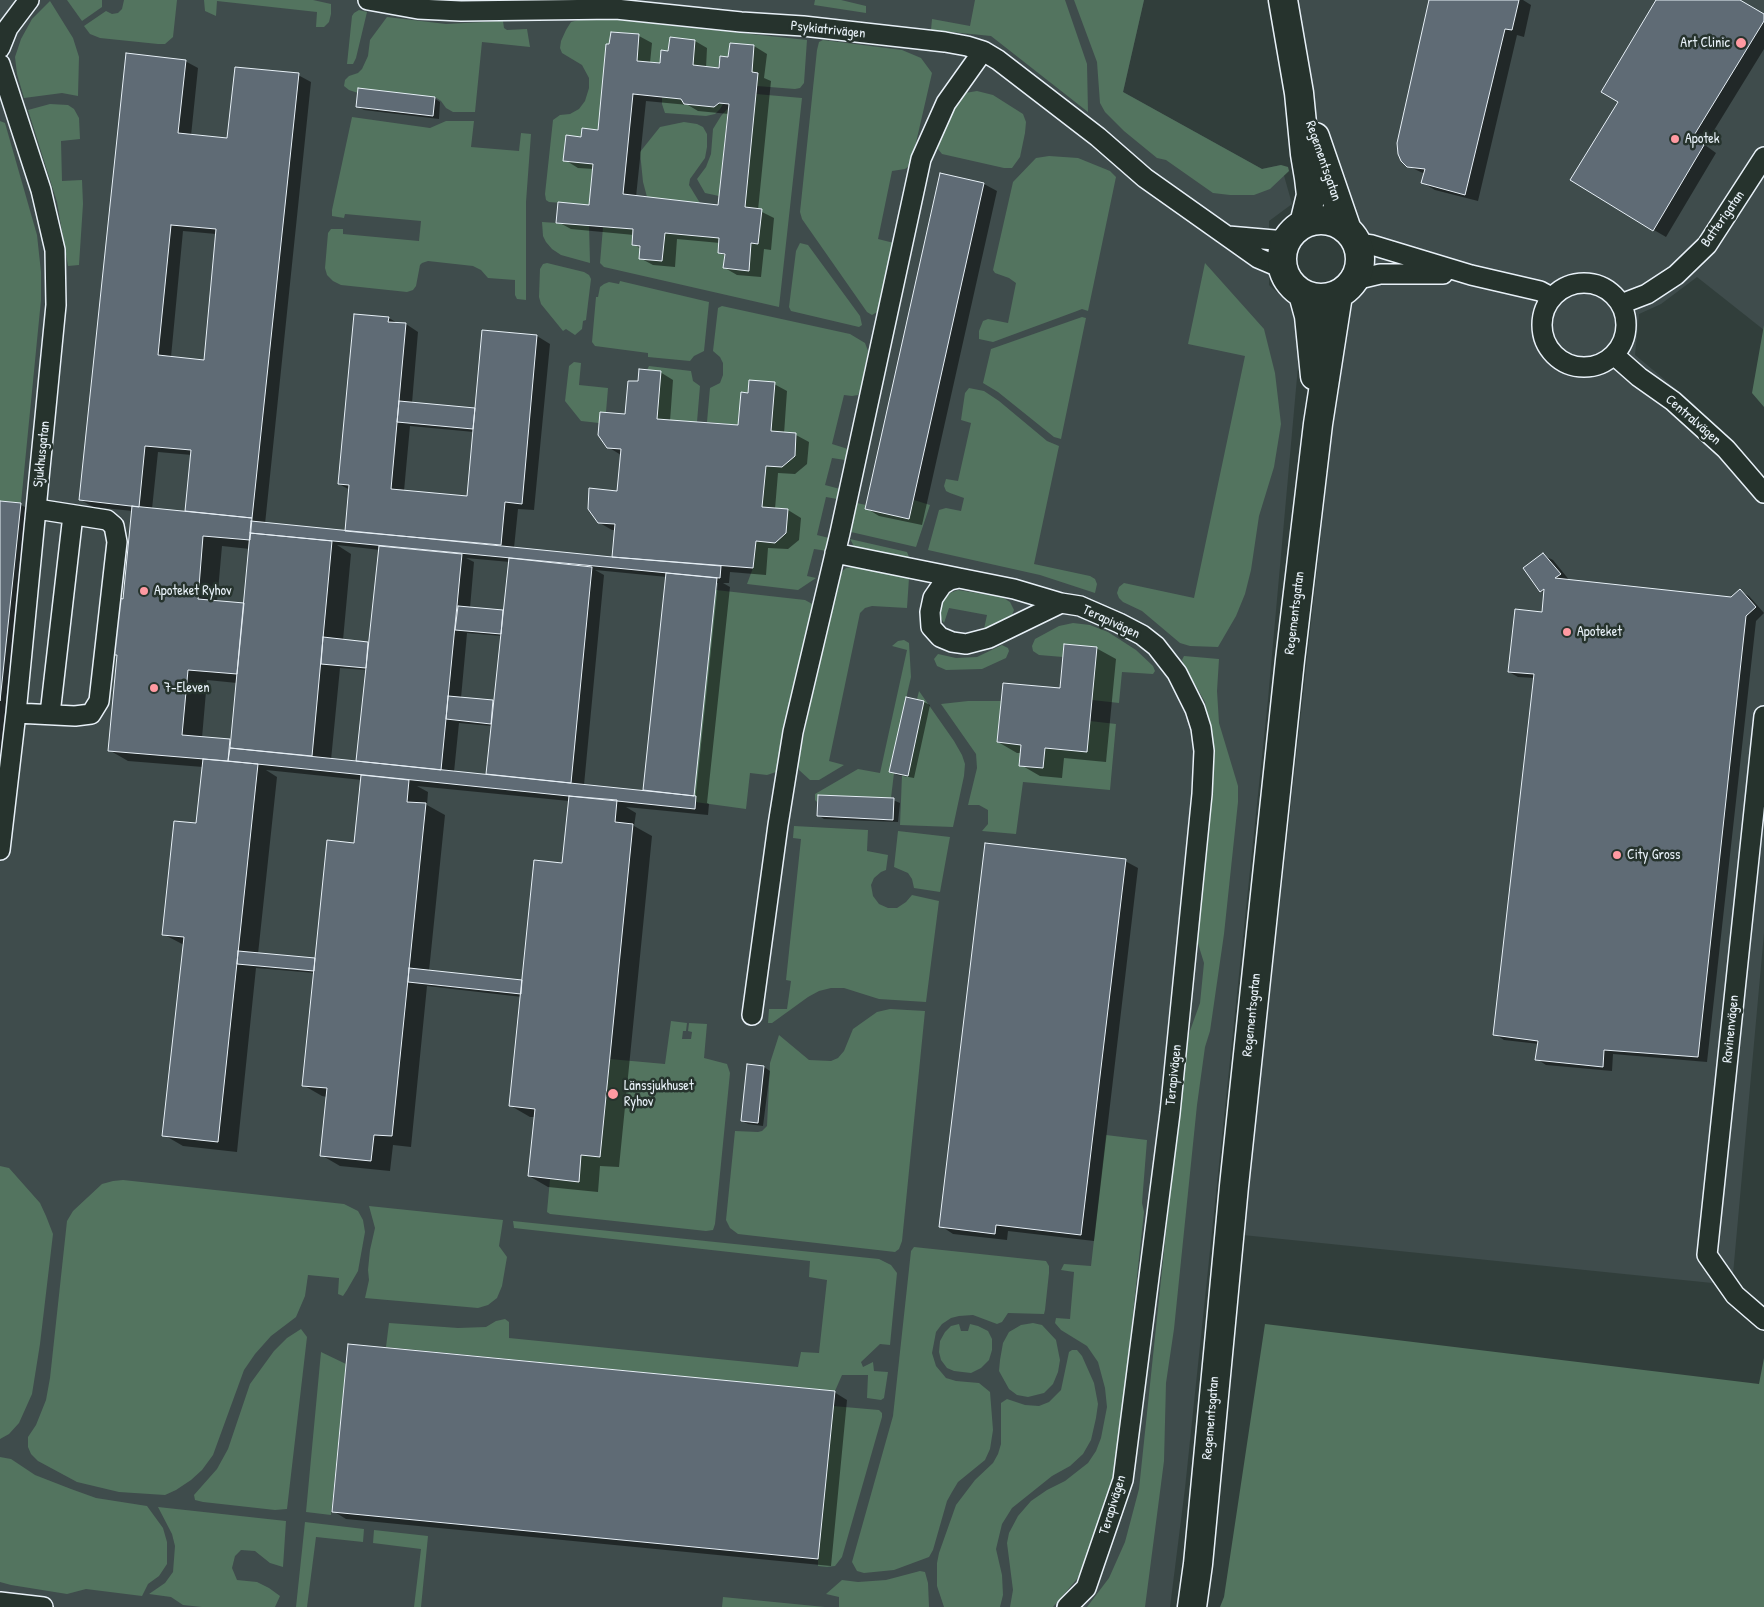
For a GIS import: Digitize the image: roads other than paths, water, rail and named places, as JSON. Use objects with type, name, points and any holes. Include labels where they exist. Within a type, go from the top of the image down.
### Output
[{"type":"street","points":[[0,48],[8,28],[29,0]]},
{"type":"street","name":"Psykiatrivägen","points":[[368,0],[418,9],[461,11],[616,9],[741,22],[803,26],[945,42],[983,51],[998,60],[1098,137],[1145,178],[1258,258],[1284,269]]},
{"type":"street","name":"Regementsgatan","points":[[1283,0],[1299,93],[1311,195],[1295,233]]},
{"type":"street","points":[[752,1015],[779,822],[794,732],[922,159],[946,103],[983,51]]},
{"type":"street","name":"Sjukhusgatan","points":[[0,64],[41,190],[55,250],[56,305],[37,509],[0,850]]},
{"type":"street","name":"Regementsgatan","points":[[1299,93],[1352,236]]},
{"type":"street","name":"Batterigatan","points":[[1621,304],[1647,294],[1676,275],[1707,245],[1764,157]]},
{"type":"street","points":[[1471,275],[1421,272],[1380,274],[1346,287],[1326,298],[1314,298],[1303,294],[1291,283],[1284,269],[1282,259],[1295,233],[1315,220],[1327,220],[1338,224],[1352,236],[1372,245],[1552,297]]},
{"type":"street","name":"Psykiatrivägen","points":[[1226,235],[1295,233]]},
{"type":"street","points":[[1346,287],[1359,268],[1360,255],[1352,236]]},
{"type":"street","points":[[1588,282],[1601,286],[1613,293],[1621,304],[1626,317],[1626,330],[1622,344],[1614,355],[1604,362],[1591,367],[1578,367],[1566,363],[1555,356],[1547,346],[1541,320],[1545,308],[1552,297],[1562,288],[1575,283],[1588,282]]},
{"type":"street","name":"Regementsgatan","points":[[1192,1607],[1198,1564],[1234,1186],[1276,785],[1318,424],[1346,287]]},
{"type":"street","name":"Regementsgatan","points":[[1303,294],[1309,316],[1318,424]]},
{"type":"street","name":"Centralvägen","points":[[1614,355],[1639,377],[1673,401],[1726,449],[1764,493]]},
{"type":"street","points":[[16,713],[75,716],[91,714],[99,701],[117,542],[114,526],[107,520],[37,509]]},
{"type":"street","points":[[50,714],[73,515]]},
{"type":"street","name":"Terapivägen","points":[[835,553],[1014,589],[1060,603],[1080,606],[1120,623],[1142,635],[1156,646],[1177,673],[1184,684],[1201,728],[1204,751],[1202,794],[1170,1113],[1123,1480],[1086,1588],[1067,1607]]},
{"type":"street","points":[[959,578],[950,580],[942,585],[932,598],[930,612],[931,627],[940,637],[952,642],[966,644],[989,638],[1060,603]]},
{"type":"street","name":"Ravinenvägen","points":[[1764,716],[1707,1255],[1735,1295],[1764,1320]]},
{"type":"street","points":[[0,1602],[43,1607]]},
{"type":"place","name":"Art Clinic","points":[[1741,43]]},
{"type":"place","name":"Apotek","points":[[1675,139]]},
{"type":"place","name":"Apoteket Ryhov","points":[[144,591]]},
{"type":"place","name":"Apoteket","points":[[1567,632]]},
{"type":"place","name":"7-Eleven","points":[[154,688]]},
{"type":"place","name":"City Gross","points":[[1617,855]]},
{"type":"place","name":"Länssjukhuset Ryhov","points":[[613,1094]]}]
